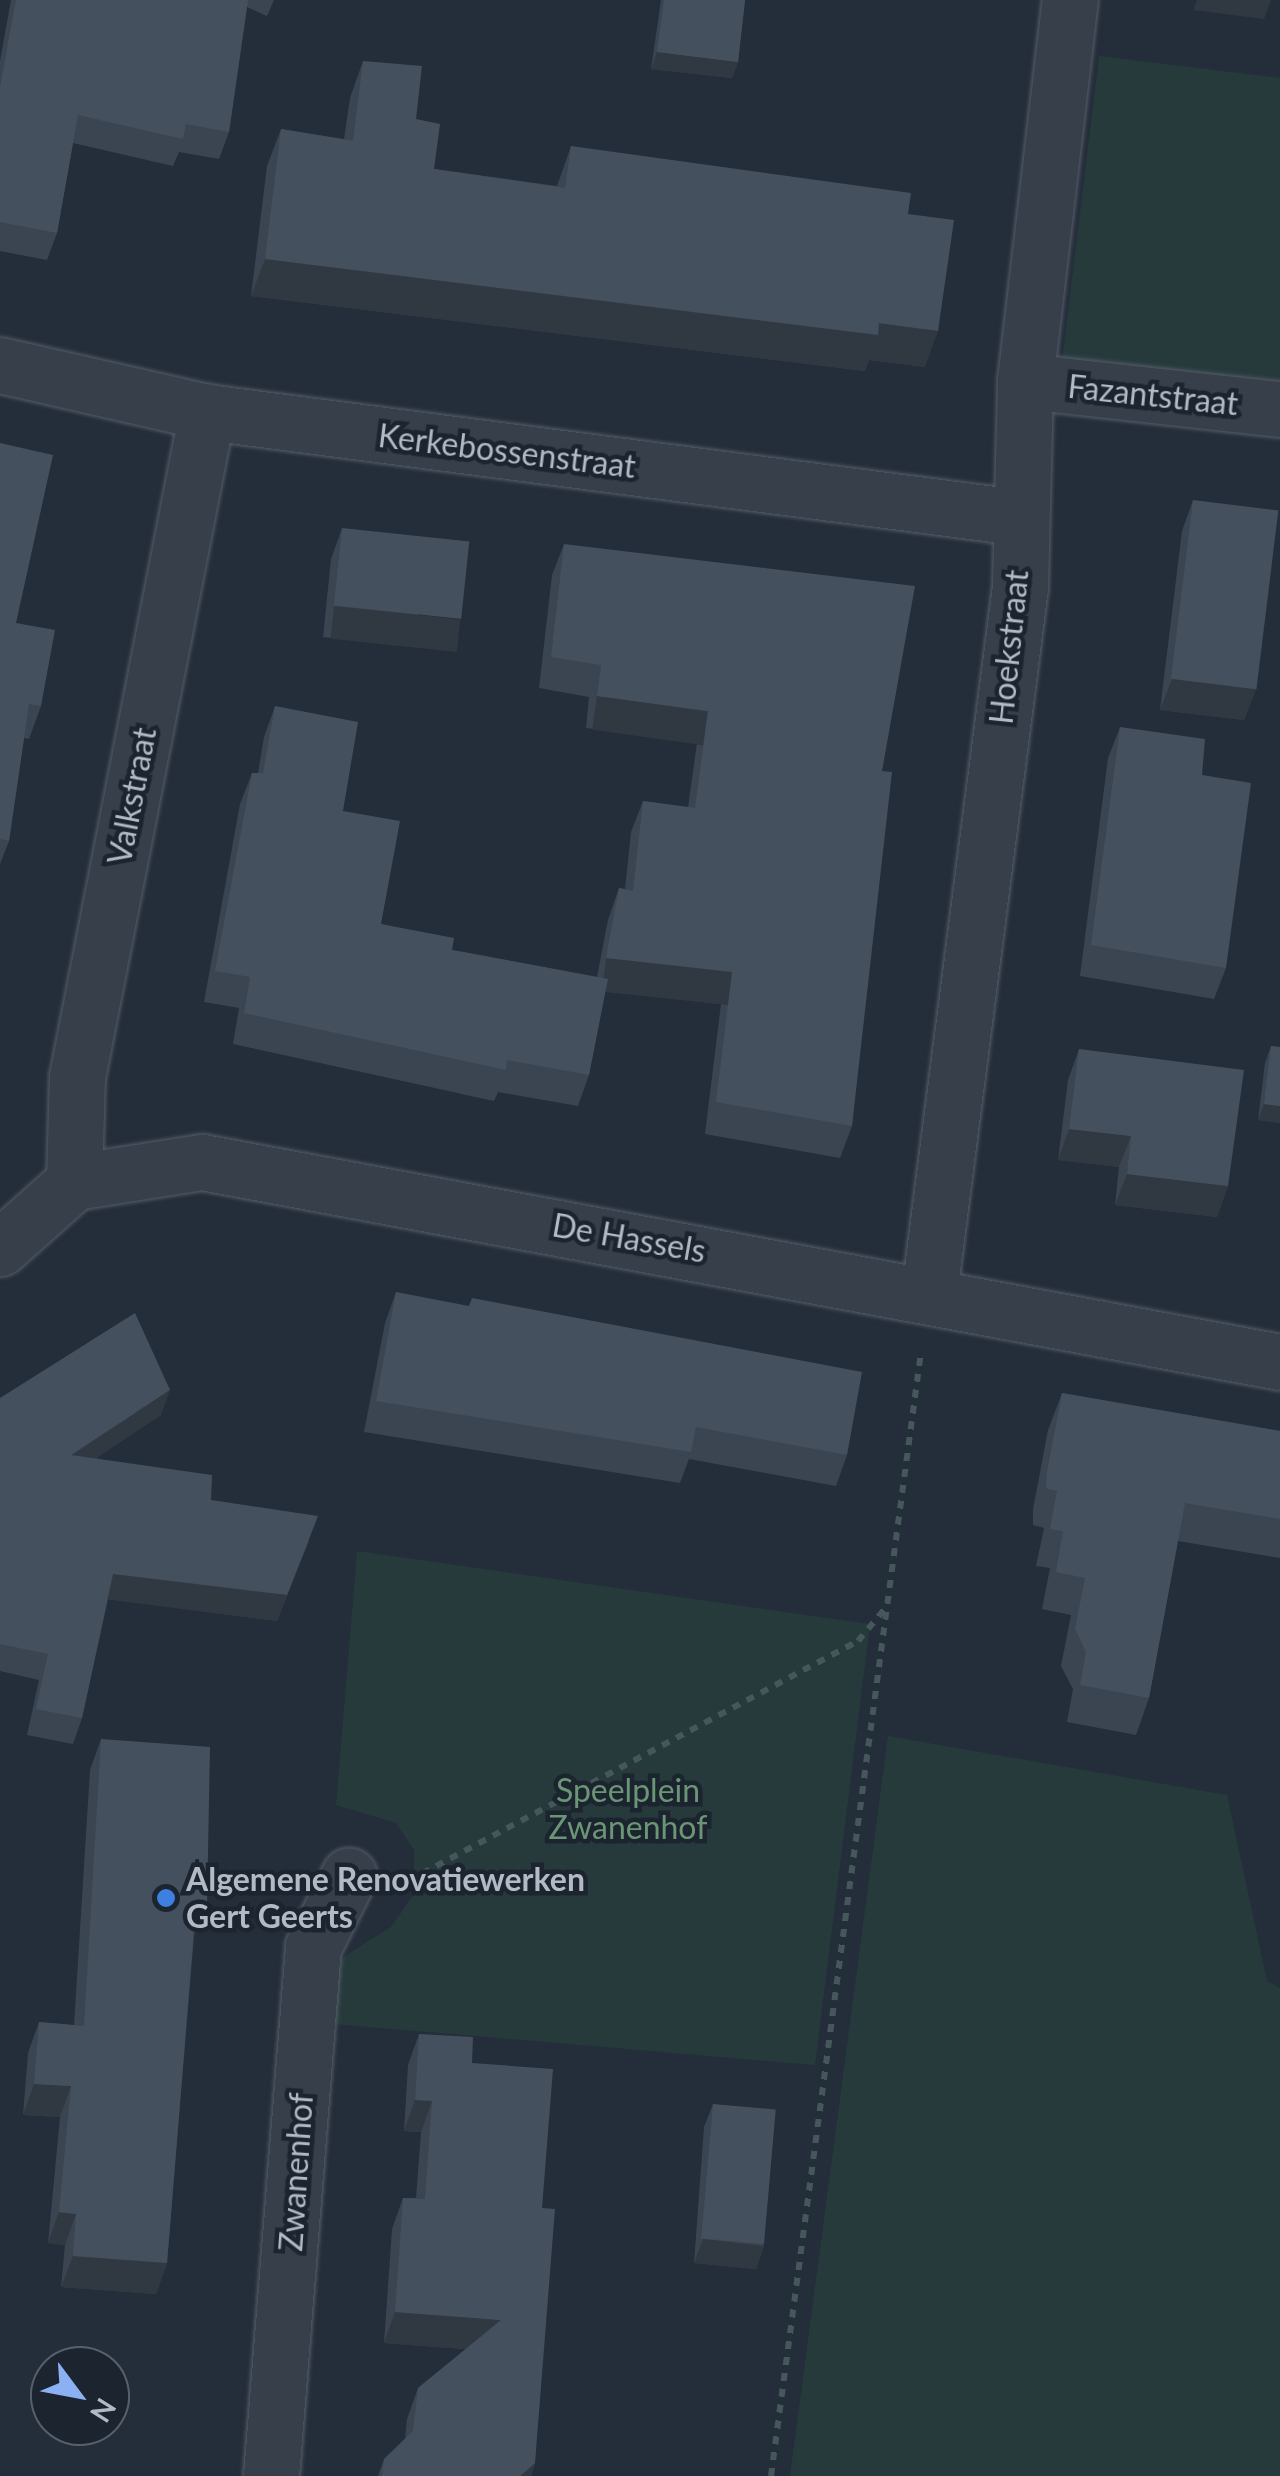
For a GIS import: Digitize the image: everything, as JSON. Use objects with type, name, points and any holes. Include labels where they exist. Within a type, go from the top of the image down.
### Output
[{"type":"street","name":"Hoekstraat","points":[[930,1292],[1020,586],[1017,517],[1025,381],[1070,0]]},
{"type":"street","name":"Kerkebossenstraat","points":[[0,364],[207,412],[1017,517]]},
{"type":"street","name":"Fazantstraat","points":[[1025,381],[1280,409]]},
{"type":"street","name":"Valkstraat","points":[[74,1182],[77,1077],[207,412]]},
{"type":"street","name":"De Hassels","points":[[74,1182],[202,1162],[930,1292],[1280,1362]]},
{"type":"street","points":[[0,1248],[74,1182]]},
{"type":"street","name":"Zwanenhof","points":[[271,2476],[314,1947],[349,1876]]},
{"type":"path","points":[[771,2476],[930,1292]]},
{"type":"path","points":[[349,1876],[412,1882],[858,1641],[888,1604]]},
{"type":"green space","points":[[1099,56],[1280,78],[1280,381],[1062,361]]},
{"type":"green space","name":"Speelplein Zwanenhof","points":[[357,1551],[870,1624],[815,2065],[334,2024],[339,1960],[391,1927],[414,1894],[414,1850],[396,1823],[336,1805]]},
{"type":"green space","points":[[888,1736],[1227,1795],[1267,1981],[1280,1988],[1280,2476],[790,2476]]},
{"type":"building","points":[[16,0],[248,0],[229,132],[186,124],[183,139],[78,115],[57,233],[0,222],[0,87]]},
{"type":"building","points":[[664,0],[745,0],[738,62],[657,52]]},
{"type":"building","points":[[363,61],[422,66],[416,119],[440,124],[434,169],[565,188],[571,146],[911,193],[908,214],[954,220],[938,331],[879,323],[878,335],[265,259],[281,129],[353,141]]},
{"type":"building","points":[[0,443],[53,455],[16,623],[55,630],[41,706],[29,704],[9,841],[0,839]]},
{"type":"building","points":[[1193,500],[1278,510],[1256,689],[1171,679]]},
{"type":"building","points":[[342,528],[469,541],[461,619],[334,606]]},
{"type":"building","points":[[564,544],[915,586],[882,771],[892,772],[852,1126],[716,1102],[732,972],[606,958],[619,888],[633,891],[643,801],[695,808],[708,711],[597,696],[601,665],[551,657]]},
{"type":"building","points":[[275,706],[358,722],[343,811],[400,821],[381,924],[454,938],[452,950],[608,979],[589,1075],[507,1060],[506,1070],[244,1013],[250,977],[215,971],[252,773],[263,773]]},
{"type":"building","points":[[1120,727],[1205,739],[1202,775],[1251,783],[1226,968],[1091,945]]},
{"type":"building","points":[[1271,1046],[1280,1047],[1280,1106],[1264,1104]]},
{"type":"building","points":[[1079,1049],[1244,1070],[1228,1186],[1127,1174],[1131,1136],[1069,1129]]},
{"type":"building","points":[[396,1292],[469,1306],[472,1298],[862,1372],[847,1455],[696,1427],[691,1452],[376,1401]]},
{"type":"building","points":[[135,1313],[170,1390],[71,1455],[212,1475],[211,1500],[318,1516],[287,1595],[113,1574],[82,1718],[36,1709],[48,1654],[0,1644],[0,1398]]},
{"type":"building","points":[[1062,1393],[1280,1431],[1280,1519],[1185,1503],[1149,1698],[1080,1685],[1086,1652],[1075,1629],[1085,1578],[1056,1572],[1063,1531],[1050,1529],[1057,1491],[1046,1488]]},
{"type":"building","points":[[101,1739],[210,1747],[207,1905],[196,1904],[167,2263],[73,2256],[76,2214],[59,2212],[71,2086],[34,2084],[39,2022],[84,2026]]},
{"type":"building","points":[[419,2034],[473,2037],[472,2063],[553,2069],[542,2208],[555,2209],[535,2463],[520,2476],[382,2476],[384,2459],[413,2431],[418,2388],[501,2320],[395,2312],[403,2198],[425,2199],[432,2101],[415,2100]]},
{"type":"building","points":[[713,2104],[776,2109],[764,2244],[701,2238]]},
{"type":"place","name":"Algemene Renovatiewerken Gert Geerts","points":[[166,1898]]}]
